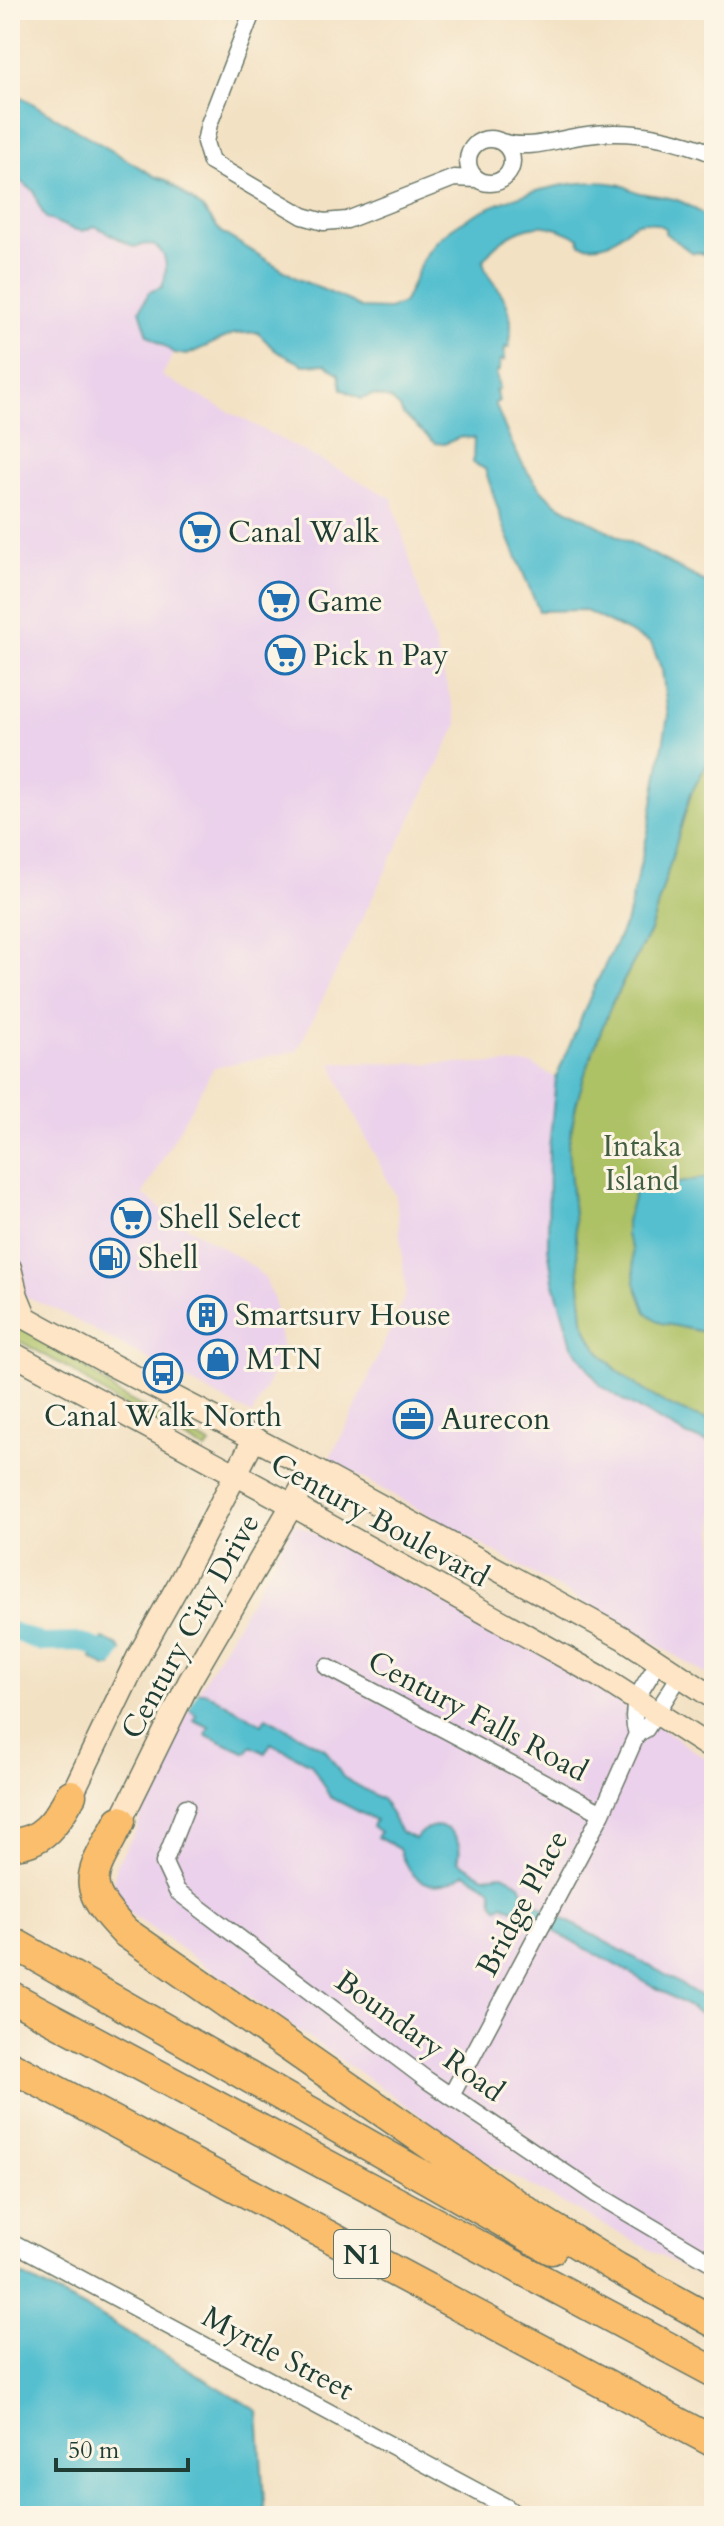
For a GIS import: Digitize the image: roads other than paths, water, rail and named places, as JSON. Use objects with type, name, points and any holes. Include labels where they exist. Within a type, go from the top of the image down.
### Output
[{"type":"highway","points":[[10,1844],[28,1842],[41,1836],[61,1814],[73,1792]]},
{"type":"highway","points":[[122,1818],[96,1866],[94,1887],[101,1908],[125,1932],[533,2216],[617,2268],[714,2322]]},
{"type":"highway","points":[[10,1941],[503,2223],[714,2336]]},
{"type":"highway","name":"N1","points":[[10,1996],[714,2372]]},
{"type":"highway","name":"N1","points":[[10,2066],[714,2442]]},
{"type":"main road","points":[[10,1268],[18,1314]]},
{"type":"main road","name":"Century Boulevard","points":[[18,1314],[313,1469],[623,1638],[714,1698]]},
{"type":"main road","name":"Century Boulevard","points":[[10,1352],[585,1668],[714,1750]]},
{"type":"main road","name":"Century City Drive","points":[[73,1792],[126,1680],[254,1439]]},
{"type":"main road","name":"Century City Drive","points":[[122,1818],[189,1682],[313,1469]]},
{"type":"street","points":[[253,10],[205,142],[211,162],[303,216],[324,222],[347,220],[454,178],[477,179],[491,184],[502,180],[512,165],[512,153],[502,142]]},
{"type":"street","points":[[454,178],[471,150],[481,141],[494,139],[520,146],[589,134],[637,134],[665,138],[714,154]]},
{"type":"street","points":[[512,165],[531,149],[546,142]]},
{"type":"street","points":[[469,156],[470,169],[477,179]]},
{"type":"street","points":[[635,1698],[660,1661]]},
{"type":"street","name":"Century Falls Road","points":[[327,1667],[602,1813]]},
{"type":"street","name":"Bridge Place","points":[[451,2096],[602,1813],[637,1734],[646,1729],[681,1674]]},
{"type":"street","name":"Bridge Place","points":[[635,1698],[633,1722],[637,1734]]},
{"type":"street","name":"Boundary Road","points":[[186,1807],[164,1863],[177,1891],[451,2096],[596,2194],[714,2264]]},
{"type":"street","name":"Myrtle Street","points":[[10,2241],[518,2516]]},
{"type":"water","points":[[10,90],[166,180],[202,208],[221,232],[298,279],[360,308],[389,309],[403,303],[425,257],[450,229],[494,205],[547,189],[596,182],[617,184],[640,193],[677,200],[714,221],[714,259],[691,252],[665,233],[665,228],[640,222],[607,243],[596,246],[580,244],[579,238],[552,227],[529,228],[506,238],[483,261],[507,304],[511,325],[509,348],[505,347],[504,361],[500,360],[499,371],[496,372],[499,389],[495,390],[499,401],[495,403],[513,445],[537,485],[559,505],[707,583],[714,583],[714,751],[691,793],[650,931],[612,1003],[587,1067],[568,1147],[583,1319],[592,1339],[615,1368],[647,1392],[682,1411],[714,1420],[714,1444],[688,1436],[600,1385],[572,1345],[553,1280],[548,1247],[549,1149],[556,1078],[627,920],[648,832],[668,716],[662,670],[651,643],[584,610],[539,611],[504,527],[485,469],[473,463],[474,438],[461,437],[444,444],[435,443],[390,399],[373,395],[361,399],[342,389],[339,374],[325,364],[304,365],[276,351],[257,332],[233,334],[187,355],[174,353],[148,335],[140,310],[149,292],[162,287],[166,269],[163,254],[152,245],[134,247],[95,226],[83,231],[46,218],[34,191],[10,174]]},
{"type":"water","points":[[714,1179],[714,1334],[661,1323],[646,1312],[635,1283],[632,1249],[626,1236],[626,1221],[635,1192],[646,1185],[669,1185]]},
{"type":"water","points":[[103,1638],[262,1724],[266,1717],[325,1749],[343,1777],[383,1800],[401,1832],[415,1839],[431,1827],[447,1829],[458,1841],[458,1861],[484,1876],[503,1874],[520,1884],[527,1899],[714,2004],[714,2022],[504,1904],[497,1908],[492,1889],[465,1873],[443,1884],[424,1882],[410,1870],[399,1849],[377,1837],[380,1832],[372,1826],[375,1820],[330,1797],[311,1764],[271,1743],[265,1753],[251,1746],[246,1753],[206,1735],[209,1727],[194,1720],[196,1715],[189,1709],[91,1658]]},
{"type":"water","points":[[10,2270],[97,2314],[258,2411],[265,2516],[10,2516]]},
{"type":"waterway","points":[[10,1630],[42,1643],[81,1642],[97,1648]]},
{"type":"place","name":"Canal Walk","points":[[200,532]]},
{"type":"place","name":"Game","points":[[279,601]]},
{"type":"place","name":"Pick n Pay","points":[[285,655]]},
{"type":"place","name":"Shell Select","points":[[131,1218]]},
{"type":"place","name":"Shell","points":[[110,1258]]},
{"type":"place","name":"Smartsurv House","points":[[207,1315]]},
{"type":"place","name":"MTN","points":[[218,1359]]},
{"type":"place","name":"Canal Walk North","points":[[163,1373]]},
{"type":"place","name":"Aurecon","points":[[413,1419]]},
{"type":"park label","name":"Intaka Island","points":[[642,1163]]}]
